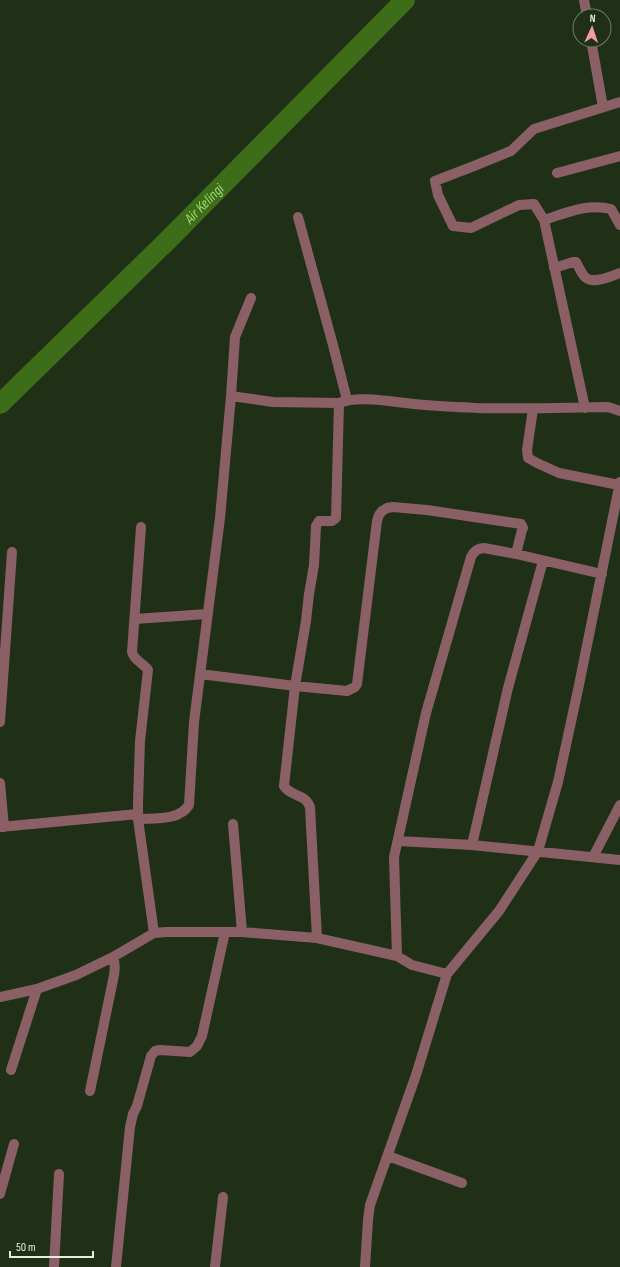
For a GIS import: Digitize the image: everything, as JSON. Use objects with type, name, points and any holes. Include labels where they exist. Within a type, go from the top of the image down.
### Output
[{"type":"street","points":[[592,48],[602,107]]},
{"type":"street","points":[[585,408],[544,220],[534,204],[519,205],[471,228],[453,226],[438,195],[435,181],[511,150],[534,129],[620,102]]},
{"type":"street","points":[[557,172],[620,156]]},
{"type":"street","points":[[544,220],[574,210],[600,206],[611,209],[620,225]]},
{"type":"street","points":[[298,217],[333,345],[343,401],[336,518],[330,521],[319,521],[317,523],[312,580],[295,686],[284,786],[287,790],[306,799],[310,807],[317,938]]},
{"type":"street","points":[[554,268],[576,262],[584,276],[591,280],[598,280],[620,273]]},
{"type":"street","points":[[0,783],[2,827],[138,816],[175,816],[182,814],[189,805],[194,722],[220,518],[235,337],[251,298]]},
{"type":"street","points":[[231,396],[273,402],[343,401],[362,399],[478,408],[608,407],[620,411]]},
{"type":"street","points":[[366,1267],[370,1205],[416,1075],[447,974],[499,911],[538,851],[558,782],[620,484],[559,473],[528,458],[527,450],[533,408]]},
{"type":"street","points":[[200,674],[347,692],[355,687],[357,684],[377,521],[379,515],[387,508],[393,507],[427,510],[521,524],[523,528],[516,554]]},
{"type":"street","points":[[141,527],[133,656],[146,666],[148,670],[140,741],[138,816],[154,933]]},
{"type":"street","points":[[397,956],[394,857],[426,713],[471,557],[475,551],[480,548],[516,554],[602,574]]},
{"type":"street","points":[[0,722],[12,552]]},
{"type":"street","points":[[472,845],[510,680],[543,561]]},
{"type":"street","points":[[135,619],[207,614]]},
{"type":"street","points":[[593,857],[620,807]]},
{"type":"street","points":[[233,824],[242,932]]},
{"type":"street","points":[[398,841],[472,845],[620,860]]},
{"type":"street","points":[[0,997],[38,988],[76,975],[113,957],[154,933],[166,932],[242,932],[317,938],[397,956],[412,965],[447,974]]},
{"type":"street","points":[[116,1267],[130,1128],[151,1056],[155,1051],[160,1050],[190,1052],[197,1046],[202,1036],[225,932]]},
{"type":"street","points":[[90,1091],[115,970],[113,957]]},
{"type":"street","points":[[11,1070],[38,988]]},
{"type":"street","points":[[0,1194],[14,1144]]},
{"type":"street","points":[[388,1156],[462,1183]]},
{"type":"street","points":[[54,1267],[59,1174]]},
{"type":"street","points":[[215,1267],[223,1197]]},
{"type":"waterway","name":"Air Kelingi","points":[[0,404],[169,239],[405,0]]}]
